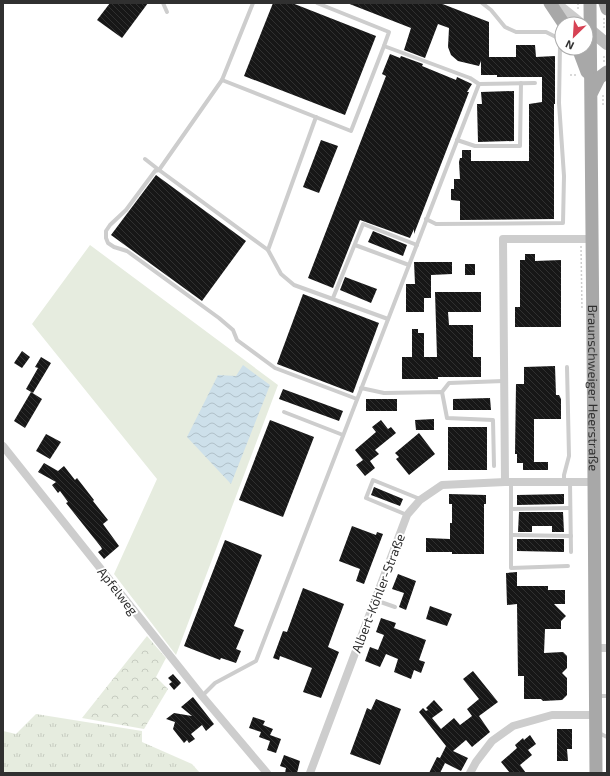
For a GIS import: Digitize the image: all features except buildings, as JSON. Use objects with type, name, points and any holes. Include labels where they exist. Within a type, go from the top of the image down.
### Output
[{"type":"main road","points":[[550,3],[559,16]]},
{"type":"main road","name":"Braunschweiger Heerstraße","points":[[588,16],[590,3]]},
{"type":"main road","points":[[605,3],[607,9]]},
{"type":"main road","points":[[594,33],[607,44]]},
{"type":"main road","points":[[581,56],[588,72],[591,93]]},
{"type":"main road","name":"Braunschweiger Heerstraße","points":[[588,56],[591,93],[593,239],[594,482],[601,648],[601,696],[595,715],[601,734],[596,773]]},
{"type":"main road","points":[[591,93],[599,78],[607,72]]},
{"type":"street","points":[[556,3],[572,16]]},
{"type":"street","points":[[508,482],[504,380],[503,239],[593,239]]},
{"type":"street","name":"Apfelweg","points":[[3,446],[202,696],[267,773]]},
{"type":"street","name":"Albert-Köhler-Straße","points":[[310,773],[407,515],[420,500],[442,485],[508,482],[594,482]]},
{"type":"street","points":[[470,773],[476,762],[492,741],[514,726],[552,715],[595,715]]},
{"type":"lane","points":[[163,3],[167,12]]},
{"type":"lane","points":[[253,3],[222,80],[159,170],[155,172],[126,210],[110,225],[106,231],[106,238],[108,243],[127,252],[219,318],[233,330],[238,340],[275,368],[357,399]]},
{"type":"lane","points":[[222,80],[351,132],[389,32],[317,3]]},
{"type":"lane","points":[[426,219],[436,224],[563,223],[564,176],[559,102],[560,46],[556,37],[546,32],[516,32],[505,27],[491,10],[482,3]]},
{"type":"lane","points":[[384,46],[470,78],[479,84],[535,83]]},
{"type":"lane","points":[[457,140],[475,146],[520,146],[521,83]]},
{"type":"lane","points":[[202,696],[215,683],[256,661],[479,84]]},
{"type":"lane","points":[[268,250],[316,117]]},
{"type":"lane","points":[[145,160],[268,250],[281,274],[294,285],[388,319]]},
{"type":"lane","points":[[333,298],[363,224],[417,244]]},
{"type":"lane","points":[[355,245],[409,265]]},
{"type":"lane","points":[[567,367],[569,456],[564,476],[567,482],[570,508],[571,552]]},
{"type":"lane","points":[[494,466],[493,420],[447,418],[442,392],[449,383],[504,380]]},
{"type":"lane","points":[[361,388],[384,393],[442,392]]},
{"type":"lane","points":[[284,412],[343,434]]},
{"type":"lane","points":[[407,515],[366,498],[373,480],[420,500]]},
{"type":"lane","points":[[508,482],[511,509],[511,568],[568,566]]},
{"type":"lane","points":[[511,509],[570,508]]},
{"type":"lane","points":[[511,536],[571,536]]},
{"type":"lane","points":[[375,600],[395,607]]},
{"type":"path","points":[[570,75],[580,75]]},
{"type":"green space","points":[[90,245],[278,385],[176,655],[114,574],[157,479],[32,324]],"holes":[[[228,376],[236,376],[187,437]]]},
{"type":"green space","points":[[147,636],[166,658],[156,677],[168,689],[144,729],[82,718]]},
{"type":"green space","points":[[36,714],[142,731],[142,742],[192,764],[200,773],[3,773],[3,731],[16,734]]},
{"type":"water","points":[[243,365],[270,385],[231,484],[187,437],[218,375],[236,376]]}]
